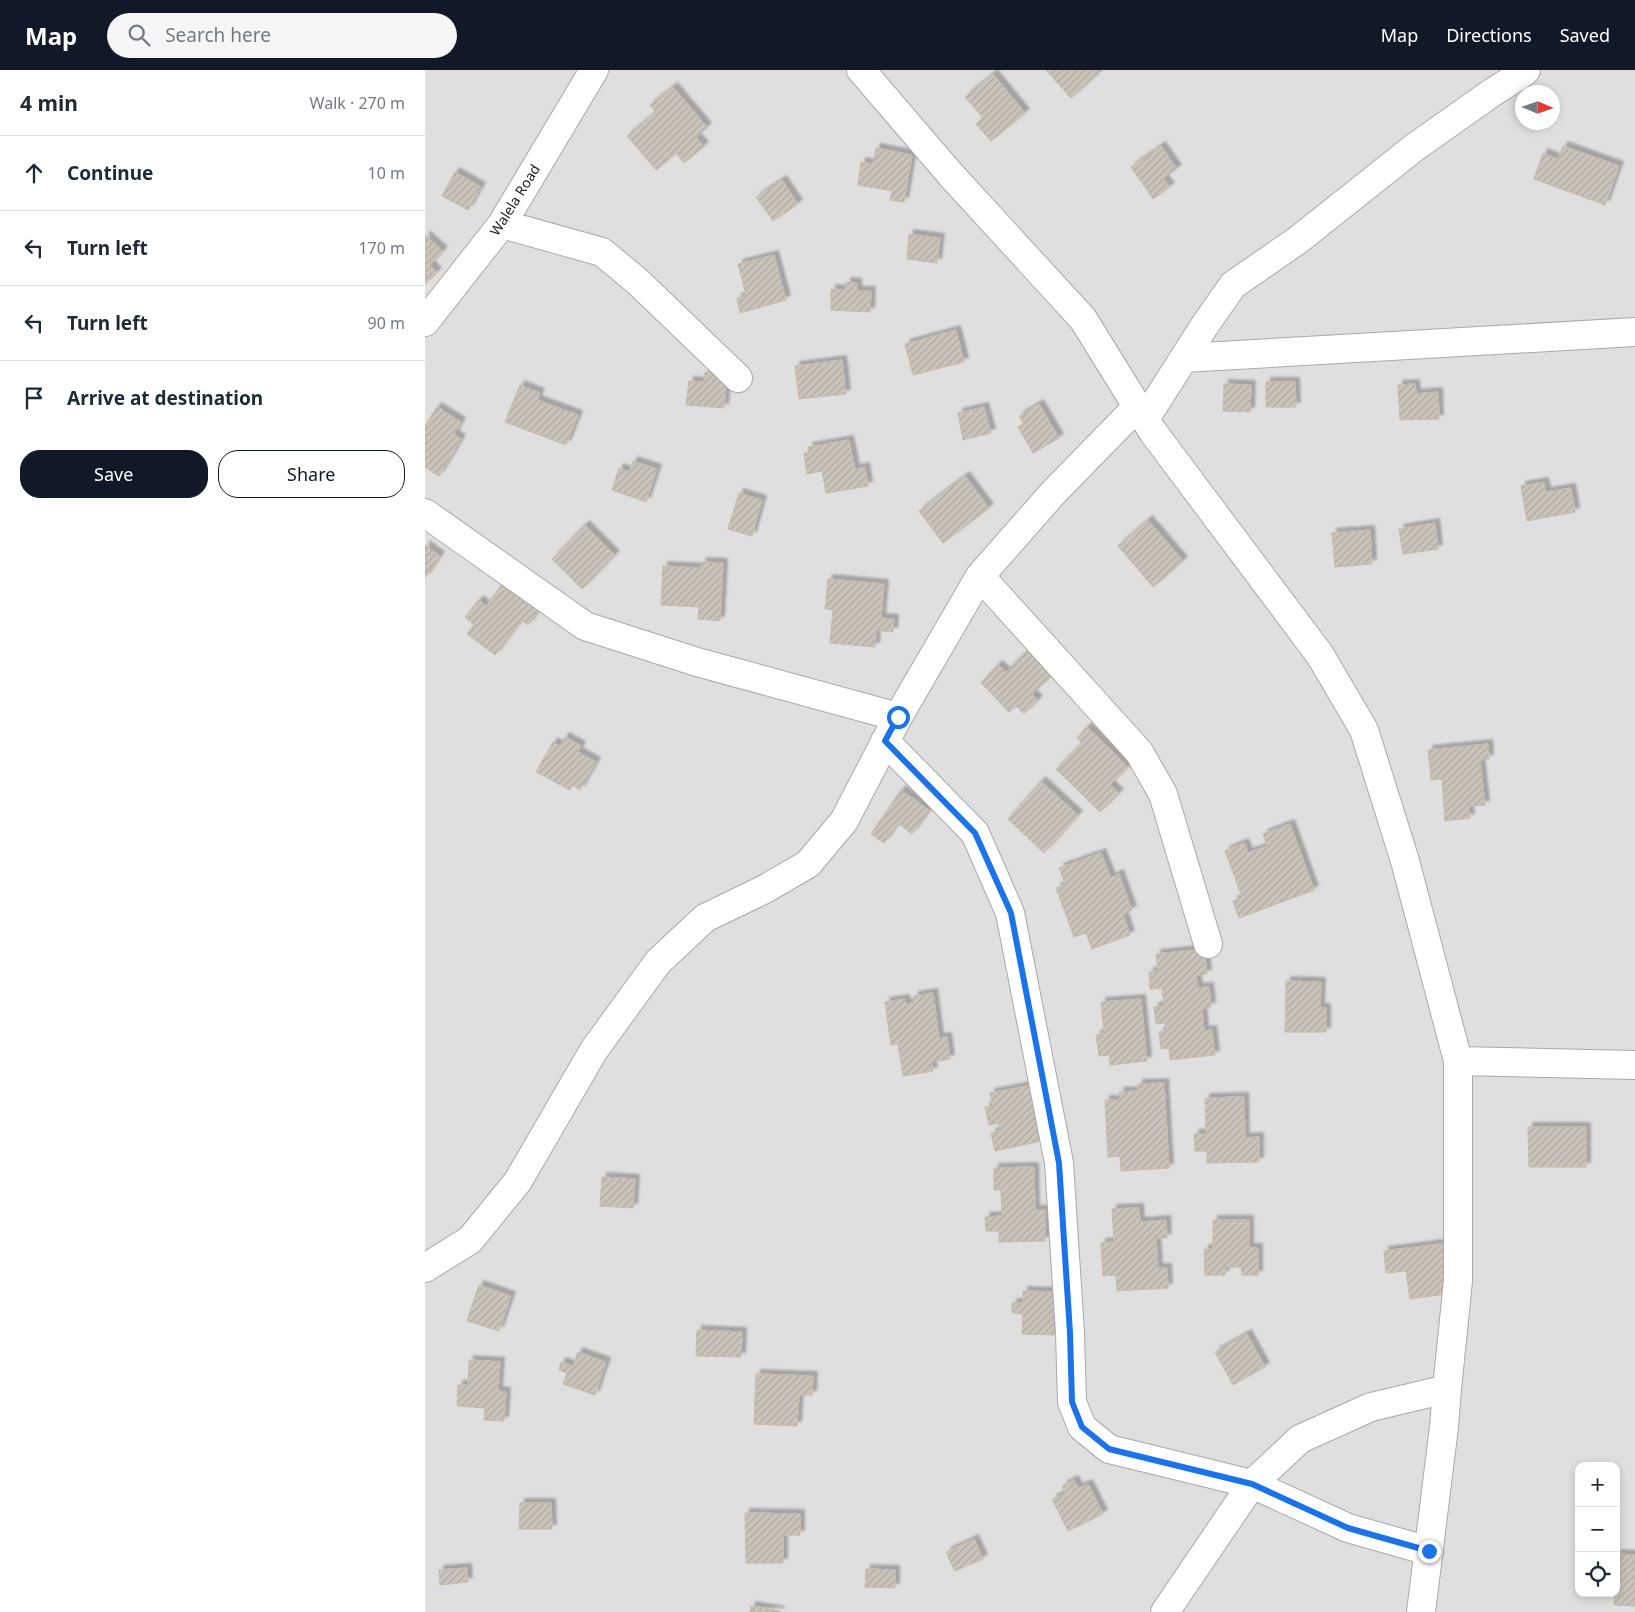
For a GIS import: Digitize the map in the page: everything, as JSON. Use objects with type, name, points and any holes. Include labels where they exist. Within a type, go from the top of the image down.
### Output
[{"type":"street","name":"Walela Road","points":[[425,322],[502,224],[594,70]]},
{"type":"street","points":[[861,70],[951,175],[1083,319],[1159,440],[1320,654],[1364,730],[1405,861],[1459,1061],[1458,1282],[1444,1427],[1421,1612]]},
{"type":"street","points":[[425,1268],[470,1240],[518,1181],[594,1050],[658,962],[705,918],[765,889],[809,864],[844,821],[898,717],[979,576],[1053,493],[1141,413],[1184,358],[1233,285],[1298,240],[1415,147],[1493,92],[1523,74],[1526,70]]},
{"type":"street","points":[[502,224],[602,252],[637,281],[738,378]]},
{"type":"street","points":[[1184,358],[1635,332]]},
{"type":"street","points":[[425,513],[585,626],[697,662],[898,717]]},
{"type":"street","points":[[979,576],[1139,752],[1163,794],[1209,944]]},
{"type":"street","points":[[885,741],[975,833],[1011,913],[1059,1163],[1070,1333],[1072,1402],[1082,1427],[1109,1449],[1252,1484],[1348,1528],[1429,1551]]},
{"type":"street","points":[[1459,1061],[1635,1065]]},
{"type":"street","points":[[1165,1612],[1252,1484],[1300,1440],[1371,1407],[1447,1389]]},
{"type":"shaded area","points":[[425,70],[1635,70],[1635,1612],[425,1612]]},
{"type":"building","points":[[1046,70],[1097,70],[1099,73],[1071,98]]},
{"type":"building","points":[[993,74],[1025,113],[991,141],[976,124],[983,118],[965,97]]},
{"type":"building","points":[[673,87],[707,127],[696,137],[704,146],[684,163],[676,153],[656,170],[627,136],[656,112],[650,105]]},
{"type":"building","points":[[1161,146],[1177,169],[1163,178],[1170,187],[1153,199],[1131,167]]},
{"type":"building","points":[[1563,146],[1619,166],[1605,205],[1534,179],[1543,153],[1558,159]]},
{"type":"building","points":[[876,148],[912,155],[904,202],[890,200],[892,191],[858,185],[861,162],[873,164]]},
{"type":"building","points":[[455,172],[481,187],[468,210],[442,196]]},
{"type":"building","points":[[782,180],[798,204],[773,221],[756,197]]},
{"type":"building","points":[[909,234],[940,238],[937,263],[907,259]]},
{"type":"building","points":[[425,235],[443,251],[430,265],[437,272],[425,284]]},
{"type":"building","points":[[774,255],[786,300],[740,313],[737,298],[746,295],[738,264]]},
{"type":"building","points":[[846,282],[857,283],[857,291],[871,291],[870,312],[831,310],[831,289],[846,290]]},
{"type":"building","points":[[956,330],[964,362],[913,375],[905,344]]},
{"type":"building","points":[[842,360],[846,394],[799,399],[795,366]]},
{"type":"building","points":[[705,372],[727,375],[724,408],[686,405],[689,381],[704,382]]},
{"type":"building","points":[[1266,382],[1295,382],[1296,407],[1266,407]]},
{"type":"building","points":[[1224,384],[1251,385],[1250,412],[1223,411]]},
{"type":"building","points":[[1415,384],[1416,394],[1438,392],[1439,419],[1400,420],[1398,385]]},
{"type":"building","points":[[520,385],[540,393],[537,400],[578,415],[566,445],[505,422]]},
{"type":"building","points":[[1039,404],[1059,438],[1033,453],[1018,427],[1024,424],[1019,416]]},
{"type":"building","points":[[437,407],[461,422],[454,434],[461,439],[439,476],[425,467],[425,426]]},
{"type":"building","points":[[984,407],[991,433],[963,440],[958,413]]},
{"type":"building","points":[[849,440],[855,469],[865,467],[868,486],[826,493],[822,471],[807,474],[804,453],[810,453],[808,447]]},
{"type":"building","points":[[633,461],[657,469],[646,502],[612,490],[619,468],[629,472]]},
{"type":"building","points":[[965,476],[989,508],[943,543],[919,511]]},
{"type":"building","points":[[1544,482],[1546,492],[1571,488],[1575,512],[1527,521],[1521,486]]},
{"type":"building","points":[[739,493],[762,500],[752,536],[728,529]]},
{"type":"building","points":[[1148,520],[1183,561],[1153,587],[1118,546]]},
{"type":"building","points":[[1435,523],[1438,549],[1403,554],[1399,529]]},
{"type":"building","points":[[585,525],[615,555],[582,589],[552,559]]},
{"type":"building","points":[[1370,530],[1372,564],[1335,567],[1332,533]]},
{"type":"building","points":[[425,545],[440,556],[425,578]]},
{"type":"building","points":[[702,562],[723,563],[720,621],[698,619],[699,607],[661,605],[663,566],[701,568]]},
{"type":"building","points":[[828,579],[884,584],[881,618],[894,619],[893,632],[876,630],[875,647],[830,643],[833,610],[825,609]]},
{"type":"building","points":[[504,582],[539,610],[528,625],[521,620],[495,655],[467,634],[474,625],[465,617],[479,600],[486,606]]},
{"type":"building","points":[[1029,649],[1053,674],[1032,694],[1038,700],[1024,714],[1016,706],[1009,712],[981,683],[998,665],[1006,672]]},
{"type":"building","points":[[1087,727],[1128,767],[1110,785],[1119,793],[1100,812],[1056,769],[1082,743],[1077,738]]},
{"type":"building","points":[[565,737],[581,746],[578,752],[596,762],[580,790],[572,785],[570,790],[536,772],[553,742],[560,746]]},
{"type":"building","points":[[1488,744],[1489,759],[1480,760],[1485,805],[1469,806],[1470,818],[1445,821],[1442,779],[1431,780],[1428,750]]},
{"type":"building","points":[[1041,781],[1078,815],[1044,853],[1008,819]]},
{"type":"building","points":[[901,790],[929,810],[912,834],[898,823],[884,843],[871,834]]},
{"type":"building","points":[[1290,824],[1314,890],[1239,918],[1233,901],[1242,897],[1225,851],[1244,843],[1248,853],[1267,846],[1263,834]]},
{"type":"building","points":[[1101,853],[1111,878],[1119,874],[1132,910],[1123,914],[1130,935],[1092,949],[1086,933],[1074,937],[1056,888],[1065,884],[1059,868]]},
{"type":"building","points":[[1204,949],[1207,974],[1196,975],[1198,988],[1209,987],[1211,1007],[1202,1008],[1204,1031],[1212,1030],[1215,1055],[1170,1060],[1169,1048],[1161,1049],[1159,1032],[1166,1031],[1165,1023],[1156,1024],[1154,1007],[1164,1006],[1162,988],[1150,989],[1149,972],[1158,971],[1156,954]]},
{"type":"building","points":[[1286,981],[1321,982],[1320,1008],[1326,1008],[1326,1032],[1285,1032]]},
{"type":"building","points":[[933,993],[939,1038],[947,1037],[950,1059],[931,1062],[933,1071],[903,1076],[898,1044],[891,1045],[885,1002],[905,999],[906,1004],[914,1003],[914,996]]},
{"type":"building","points":[[1141,999],[1147,1061],[1110,1065],[1109,1055],[1099,1056],[1096,1035],[1104,1034],[1101,1002]]},
{"type":"building","points":[[1164,1083],[1169,1168],[1121,1171],[1120,1156],[1108,1157],[1105,1100],[1120,1100],[1119,1092],[1138,1091],[1138,1084]]},
{"type":"building","points":[[1038,1084],[1042,1141],[995,1151],[991,1133],[1000,1131],[999,1123],[989,1125],[985,1107],[993,1106],[990,1093]]},
{"type":"building","points":[[1244,1097],[1245,1138],[1259,1137],[1259,1162],[1207,1163],[1207,1151],[1195,1151],[1194,1134],[1206,1134],[1205,1098]]},
{"type":"building","points":[[1528,1127],[1586,1127],[1586,1167],[1529,1167]]},
{"type":"building","points":[[1034,1167],[1035,1210],[1045,1210],[1045,1241],[999,1242],[999,1231],[986,1231],[985,1217],[1002,1216],[1001,1190],[994,1190],[994,1168]]},
{"type":"building","points":[[602,1177],[635,1179],[633,1208],[600,1206]]},
{"type":"building","points":[[1139,1208],[1140,1222],[1166,1220],[1167,1238],[1156,1238],[1158,1268],[1167,1268],[1168,1288],[1117,1291],[1116,1275],[1103,1276],[1101,1243],[1114,1242],[1112,1209]]},
{"type":"building","points":[[1213,1220],[1249,1220],[1249,1248],[1258,1248],[1258,1275],[1242,1275],[1241,1267],[1225,1267],[1225,1275],[1205,1275],[1204,1249],[1213,1249]]},
{"type":"building","points":[[1447,1243],[1450,1263],[1443,1264],[1447,1294],[1410,1299],[1406,1271],[1386,1273],[1384,1251]]},
{"type":"building","points":[[479,1285],[511,1296],[499,1331],[467,1321]]},
{"type":"building","points":[[1023,1291],[1056,1292],[1054,1335],[1022,1334],[1023,1314],[1012,1313],[1012,1303],[1023,1303]]},
{"type":"building","points":[[697,1330],[742,1332],[741,1357],[696,1356]]},
{"type":"building","points":[[1247,1334],[1265,1367],[1233,1385],[1215,1352]]},
{"type":"building","points":[[578,1352],[606,1362],[595,1395],[563,1384],[567,1373],[559,1370],[561,1362],[573,1366]]},
{"type":"building","points":[[469,1360],[500,1362],[498,1391],[506,1392],[504,1421],[484,1420],[485,1408],[457,1406],[458,1385],[468,1385]]},
{"type":"building","points":[[756,1374],[813,1376],[812,1395],[799,1395],[797,1426],[754,1424]]},
{"type":"building","points":[[1074,1480],[1078,1488],[1088,1484],[1103,1514],[1068,1531],[1052,1499],[1065,1493],[1062,1486]]},
{"type":"building","points":[[520,1503],[551,1503],[552,1529],[519,1529]]},
{"type":"building","points":[[745,1513],[800,1514],[800,1535],[783,1535],[783,1563],[746,1563]]},
{"type":"building","points":[[974,1539],[983,1559],[955,1571],[946,1552]]},
{"type":"building","points":[[1620,1554],[1635,1555],[1635,1606],[1614,1605],[1615,1597],[1620,1597]]},
{"type":"building","points":[[467,1568],[468,1582],[440,1585],[439,1570]]},
{"type":"building","points":[[866,1569],[895,1570],[895,1588],[865,1587]]},
{"type":"building","points":[[751,1606],[780,1611],[780,1612],[750,1612]]},
{"type":"route","points":[[898,717],[885,741],[975,833],[1011,913],[1059,1163],[1070,1333],[1072,1402],[1082,1427],[1109,1449],[1252,1484],[1348,1528],[1429,1551]]}]
